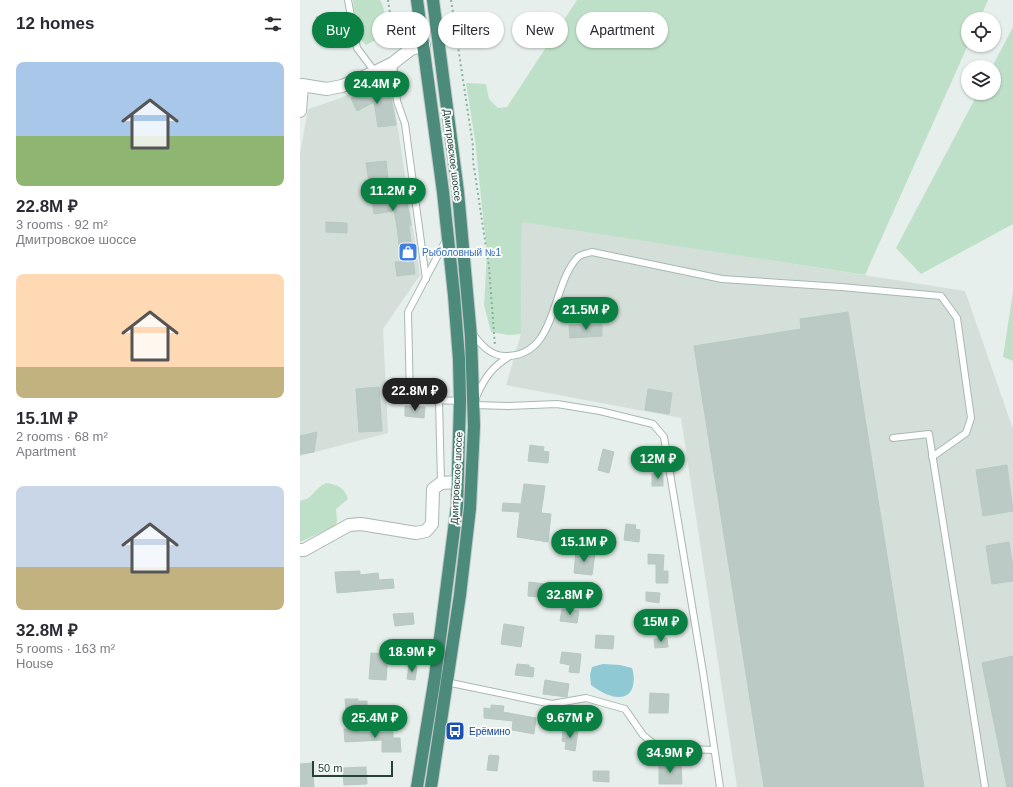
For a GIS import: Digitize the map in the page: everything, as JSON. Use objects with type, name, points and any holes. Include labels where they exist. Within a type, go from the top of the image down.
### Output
[{"type":"highway","name":"Дмитровское шоссе","points":[[417,0],[419,12]]},
{"type":"highway","name":"Дмитровское шоссе","points":[[430,787],[460,595],[470,508],[474,426],[470,329],[458,192],[433,0]]},
{"type":"highway","name":"Дмитровское шоссе","points":[[417,787],[435,677],[457,506],[460,401],[459,359],[448,237],[424,48]]},
{"type":"street","points":[[300,111],[301,85],[327,89],[342,86],[375,72],[414,48]]},
{"type":"street","points":[[300,550],[304,550],[349,525],[361,524],[416,533],[426,531],[432,524],[433,489],[441,482],[458,482]]},
{"type":"lane","points":[[348,0],[357,48],[375,72]]},
{"type":"lane","points":[[395,61],[397,101],[405,124],[426,279]]},
{"type":"lane","points":[[448,237],[408,312],[410,398],[460,401]]},
{"type":"lane","points":[[720,787],[664,437],[653,424],[600,411],[557,404],[508,406],[474,403],[488,374],[497,364],[510,356],[522,353],[532,348],[539,342],[550,320],[567,274],[579,256],[592,252],[722,279],[841,287],[941,296],[957,318],[971,418],[966,433],[932,457]]},
{"type":"lane","points":[[470,329],[479,342],[496,355],[510,356]]},
{"type":"lane","points":[[439,400],[441,482]]},
{"type":"lane","points":[[893,438],[928,434],[985,787]]},
{"type":"lane","points":[[446,682],[552,704],[586,698],[625,709],[643,735],[659,748],[714,750]]},
{"type":"path","points":[[388,0],[395,61]]},
{"type":"path","points":[[451,0],[473,146],[473,161],[488,267],[496,355]]},
{"type":"shaded area","points":[[385,76],[392,89],[420,275],[383,329],[388,433],[300,456],[300,154],[308,109],[341,98]]},
{"type":"shaded area","points":[[522,221],[965,291],[1013,429],[1013,787],[737,787],[681,418],[506,385],[521,334]]},
{"type":"green space","points":[[353,0],[380,0],[382,4],[384,12],[372,12],[372,42],[366,45],[364,43],[364,12],[354,12]]},
{"type":"green space","points":[[577,0],[988,0],[983,12],[961,12],[961,52],[965,52],[865,275],[522,222],[521,334],[509,335],[491,332],[484,305],[487,254],[475,140],[466,83],[486,84],[489,99],[498,108],[507,107],[546,48],[568,48],[568,14]]},
{"type":"green space","points":[[1013,27],[1013,224],[921,274],[896,248],[974,100],[1001,100],[1001,60],[996,60]]},
{"type":"green space","points":[[1013,292],[1013,361],[1003,357]]},
{"type":"green space","points":[[326,483],[334,484],[343,489],[348,499],[336,509],[337,521],[335,526],[300,542],[300,501],[309,498]]},
{"type":"water","points":[[603,664],[620,665],[632,668],[634,683],[628,695],[623,697],[611,696],[591,685],[590,675],[592,667]]},
{"type":"building","points":[[376,84],[383,97],[390,93],[396,125],[378,127],[374,102],[357,111],[351,98]]},
{"type":"building","points":[[386,161],[389,188],[404,186],[411,225],[409,226],[415,274],[397,276],[395,262],[401,262],[394,211],[374,214],[366,163]]},
{"type":"building","points":[[326,222],[347,223],[347,233],[326,232]]},
{"type":"building","points":[[848,312],[924,787],[764,787],[694,346],[801,329],[800,319]]},
{"type":"building","points":[[602,324],[602,336],[570,338],[569,325]]},
{"type":"building","points":[[379,387],[382,431],[359,432],[356,389]]},
{"type":"building","points":[[648,389],[672,393],[669,414],[645,410]]},
{"type":"building","points":[[405,406],[425,407],[424,418],[405,416]]},
{"type":"building","points":[[317,432],[314,452],[300,454],[300,436]]},
{"type":"building","points":[[530,445],[544,447],[543,451],[549,452],[548,463],[528,461]]},
{"type":"building","points":[[603,449],[614,452],[609,473],[598,470]]},
{"type":"building","points":[[1007,465],[1013,511],[983,516],[976,470]]},
{"type":"building","points":[[652,474],[663,474],[663,486],[652,486]]},
{"type":"building","points":[[524,484],[545,486],[541,513],[551,514],[548,542],[517,537],[520,512],[502,511],[503,503],[521,504]]},
{"type":"building","points":[[626,524],[636,525],[635,529],[640,530],[639,542],[624,540]]},
{"type":"building","points":[[1009,542],[1013,567],[1013,581],[992,584],[986,546]]},
{"type":"building","points":[[576,551],[595,553],[592,575],[574,573]]},
{"type":"building","points":[[648,554],[664,555],[663,571],[668,571],[668,583],[656,583],[656,564],[648,564]]},
{"type":"building","points":[[360,571],[360,575],[378,573],[379,580],[393,579],[394,588],[337,593],[335,572]]},
{"type":"building","points":[[529,582],[553,585],[552,598],[528,596]]},
{"type":"building","points":[[646,592],[660,593],[659,603],[646,601]]},
{"type":"building","points":[[562,609],[579,611],[577,623],[560,621]]},
{"type":"building","points":[[413,613],[414,624],[395,626],[393,614]]},
{"type":"building","points":[[504,624],[524,627],[521,647],[501,644]]},
{"type":"building","points":[[596,635],[614,636],[613,649],[595,648]]},
{"type":"building","points":[[667,638],[668,647],[655,648],[654,639]]},
{"type":"building","points":[[562,652],[581,654],[579,673],[569,672],[570,665],[560,663]]},
{"type":"building","points":[[371,653],[388,654],[386,680],[369,679]]},
{"type":"building","points":[[1013,656],[1013,787],[1007,787],[982,663]]},
{"type":"building","points":[[517,664],[529,665],[529,667],[534,668],[533,677],[515,675]]},
{"type":"building","points":[[409,666],[417,667],[415,680],[407,679]]},
{"type":"building","points":[[545,680],[569,684],[567,697],[543,694]]},
{"type":"building","points":[[650,693],[669,694],[668,713],[649,713]]},
{"type":"building","points":[[345,699],[367,701],[367,711],[346,712]]},
{"type":"building","points":[[491,705],[504,706],[503,712],[536,718],[534,734],[512,730],[513,721],[484,718],[484,708],[491,709]]},
{"type":"building","points":[[563,728],[578,731],[575,751],[565,749],[566,742],[562,741]]},
{"type":"building","points":[[344,729],[358,729],[359,732],[393,732],[393,738],[400,738],[401,752],[382,752],[382,740],[345,742]]},
{"type":"building","points":[[489,755],[499,756],[497,771],[487,770]]},
{"type":"building","points":[[312,763],[314,787],[300,787],[300,764]]},
{"type":"building","points":[[659,764],[681,764],[682,784],[659,784]]},
{"type":"building","points":[[366,767],[367,784],[344,785],[343,768]]},
{"type":"building","points":[[593,771],[609,771],[609,782],[593,781]]},
{"type":"place","name":"Рыболовный №1","points":[[408,252]]},
{"type":"place","name":"Ерёмино","points":[[455,731]]}]
